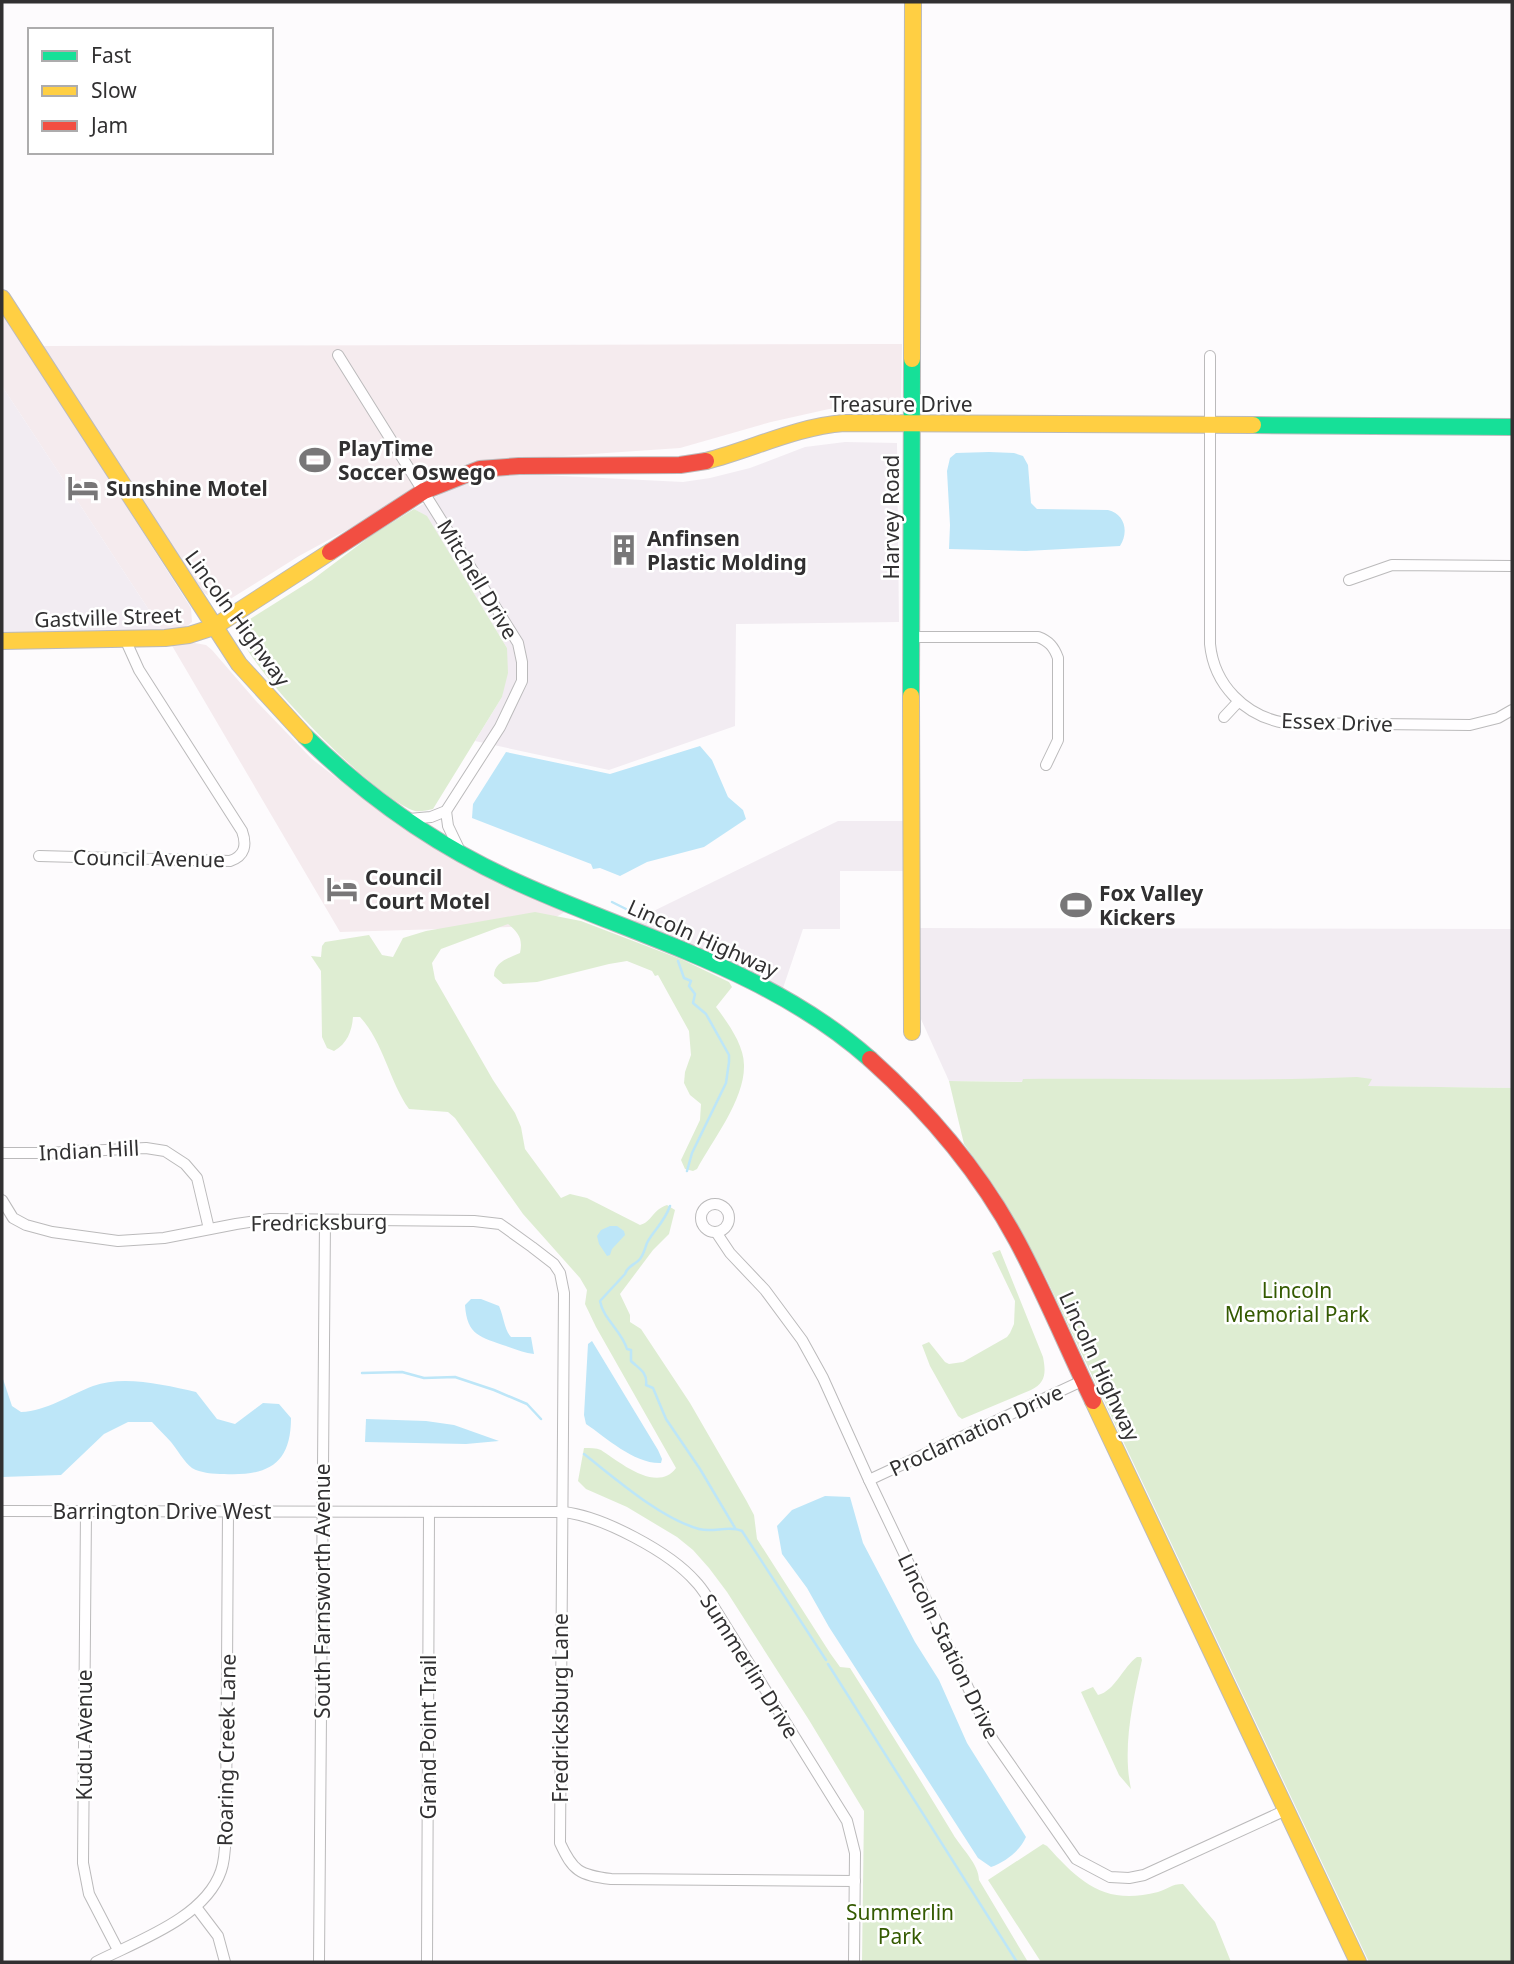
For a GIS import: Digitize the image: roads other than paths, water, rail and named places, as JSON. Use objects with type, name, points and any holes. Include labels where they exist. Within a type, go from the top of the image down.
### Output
[{"type":"street","name":"Harvey Road","points":[[912,1032],[913,2]]},
{"type":"street","name":"Lincoln Highway","points":[[2,298],[214,627],[259,687],[308,740],[350,777],[404,818],[461,855],[537,891],[746,976],[808,1011],[876,1063],[946,1135],[999,1208],[1358,1962]]},
{"type":"street","name":"Mitchell Drive","points":[[338,355],[518,643],[522,681],[517,693],[499,727],[446,811]]},
{"type":"street","name":"Essex Drive","points":[[1210,356],[1210,651],[1217,673],[1238,702],[1274,721],[1298,724],[1470,724],[1498,718],[1512,710]]},
{"type":"street","name":"Treasure Drive","points":[[214,627],[424,491],[480,469],[519,466],[680,465],[708,461],[819,425],[844,423],[1512,427]]},
{"type":"street","points":[[1349,580],[1392,565],[1512,566]]},
{"type":"street","name":"Gastville Street","points":[[2,641],[181,636],[214,627]]},
{"type":"street","points":[[912,638],[1038,637],[1047,640],[1058,658],[1058,740],[1046,765]]},
{"type":"street","name":"Council Avenue","points":[[39,856],[230,860],[242,854],[245,847],[243,831],[135,663],[125,639]]},
{"type":"street","points":[[1224,717],[1238,702]]},
{"type":"street","points":[[404,818],[431,817],[446,811],[451,834],[461,855]]},
{"type":"street","name":"Indian Hill","points":[[2,1153],[146,1148],[165,1151],[185,1164],[197,1178],[209,1229]]},
{"type":"street","name":"Fredricksburg","points":[[2,1200],[13,1218],[26,1225],[88,1237],[133,1241],[270,1219],[491,1222],[506,1228],[554,1264]]},
{"type":"street","name":"South Farnsworth Avenue","points":[[319,1962],[325,1220]]},
{"type":"street","name":"Lincoln Station Drive","points":[[716,1232],[730,1253],[765,1290],[802,1340],[823,1378],[993,1740],[1076,1859],[1110,1877],[1129,1878],[1149,1874],[1286,1810]]},
{"type":"street","name":"Fredricksburg Lane","points":[[554,1264],[564,1283],[559,1843],[570,1865],[591,1876],[611,1879],[855,1881]]},
{"type":"street","name":"Proclamation Drive","points":[[869,1480],[1083,1380]]},
{"type":"street","name":"Barrington Drive West","points":[[2,1511],[323,1511]]},
{"type":"street","name":"Kudu Avenue","points":[[86,1511],[83,1863],[89,1894],[118,1950]]},
{"type":"street","name":"Roaring Creek Lane","points":[[96,1962],[185,1916],[215,1884],[221,1872],[225,1845],[228,1511]]},
{"type":"street","name":"Summerlin Drive","points":[[323,1511],[563,1512],[601,1520],[666,1557],[696,1581],[847,1821],[855,1853],[854,1962]]},
{"type":"street","name":"Grand Point Trail","points":[[427,1962],[429,1512]]},
{"type":"street","points":[[196,1907],[218,1936],[225,1962]]},
{"type":"water","points":[[989,452],[1023,456],[1028,465],[1031,503],[1037,509],[1114,512],[1124,524],[1120,546],[1026,551],[949,549],[947,471],[950,458],[956,453]]},
{"type":"water","points":[[700,746],[712,760],[728,797],[743,810],[746,819],[704,847],[647,862],[620,876],[600,868],[593,869],[591,864],[472,818],[473,804],[506,752],[610,774]]},
{"type":"water","points":[[617,1226],[625,1235],[607,1256],[597,1236],[601,1230]]},
{"type":"water","points":[[471,1299],[481,1299],[499,1306],[511,1337],[531,1337],[534,1354],[477,1334],[466,1315],[465,1305]]},
{"type":"water","points":[[592,1341],[658,1450],[661,1463],[631,1455],[586,1424],[584,1415],[588,1344]]},
{"type":"water","points":[[2,1376],[12,1406],[21,1412],[49,1406],[105,1383],[144,1382],[196,1392],[217,1419],[235,1424],[263,1403],[279,1404],[291,1418],[290,1434],[281,1457],[264,1470],[216,1474],[192,1468],[152,1422],[128,1422],[104,1434],[61,1475],[2,1477]]},
{"type":"water","points":[[366,1419],[454,1425],[499,1441],[466,1444],[365,1442]]},
{"type":"water","points":[[825,1496],[850,1497],[863,1543],[915,1642],[939,1680],[967,1743],[1026,1837],[1016,1851],[996,1865],[991,1867],[978,1858],[829,1627],[807,1588],[782,1554],[777,1526],[792,1510]]},
{"type":"waterway","points":[[612,902],[648,920],[649,923]]},
{"type":"waterway","points":[[678,961],[684,978],[691,981],[689,986],[695,994],[693,1003],[706,1014],[729,1055],[726,1083],[692,1153],[687,1171]]},
{"type":"waterway","points":[[670,1206],[640,1259],[600,1301],[627,1349],[631,1350],[631,1361],[644,1374],[646,1385],[653,1388],[666,1419],[735,1528]]},
{"type":"waterway","points":[[362,1373],[402,1372],[424,1378],[455,1377],[527,1404],[541,1419]]},
{"type":"waterway","points":[[584,1454],[639,1497],[684,1524],[704,1530],[742,1531],[826,1660]]},
{"type":"waterway","points":[[828,1664],[1017,1962]]},
{"type":"place","name":"PlayTime Soccer Oswego","points":[[315,460]]},
{"type":"place","name":"Sunshine Motel","points":[[83,488]]},
{"type":"place","name":"Anfinsen Plastic Molding","points":[[624,550]]},
{"type":"place","name":"Council Court Motel","points":[[342,889]]},
{"type":"place","name":"Fox Valley Kickers","points":[[1076,905]]},
{"type":"park label","name":"Lincoln Memorial Park","points":[[1297,1302]]},
{"type":"park label","name":"Summerlin Park","points":[[900,1924]]}]
